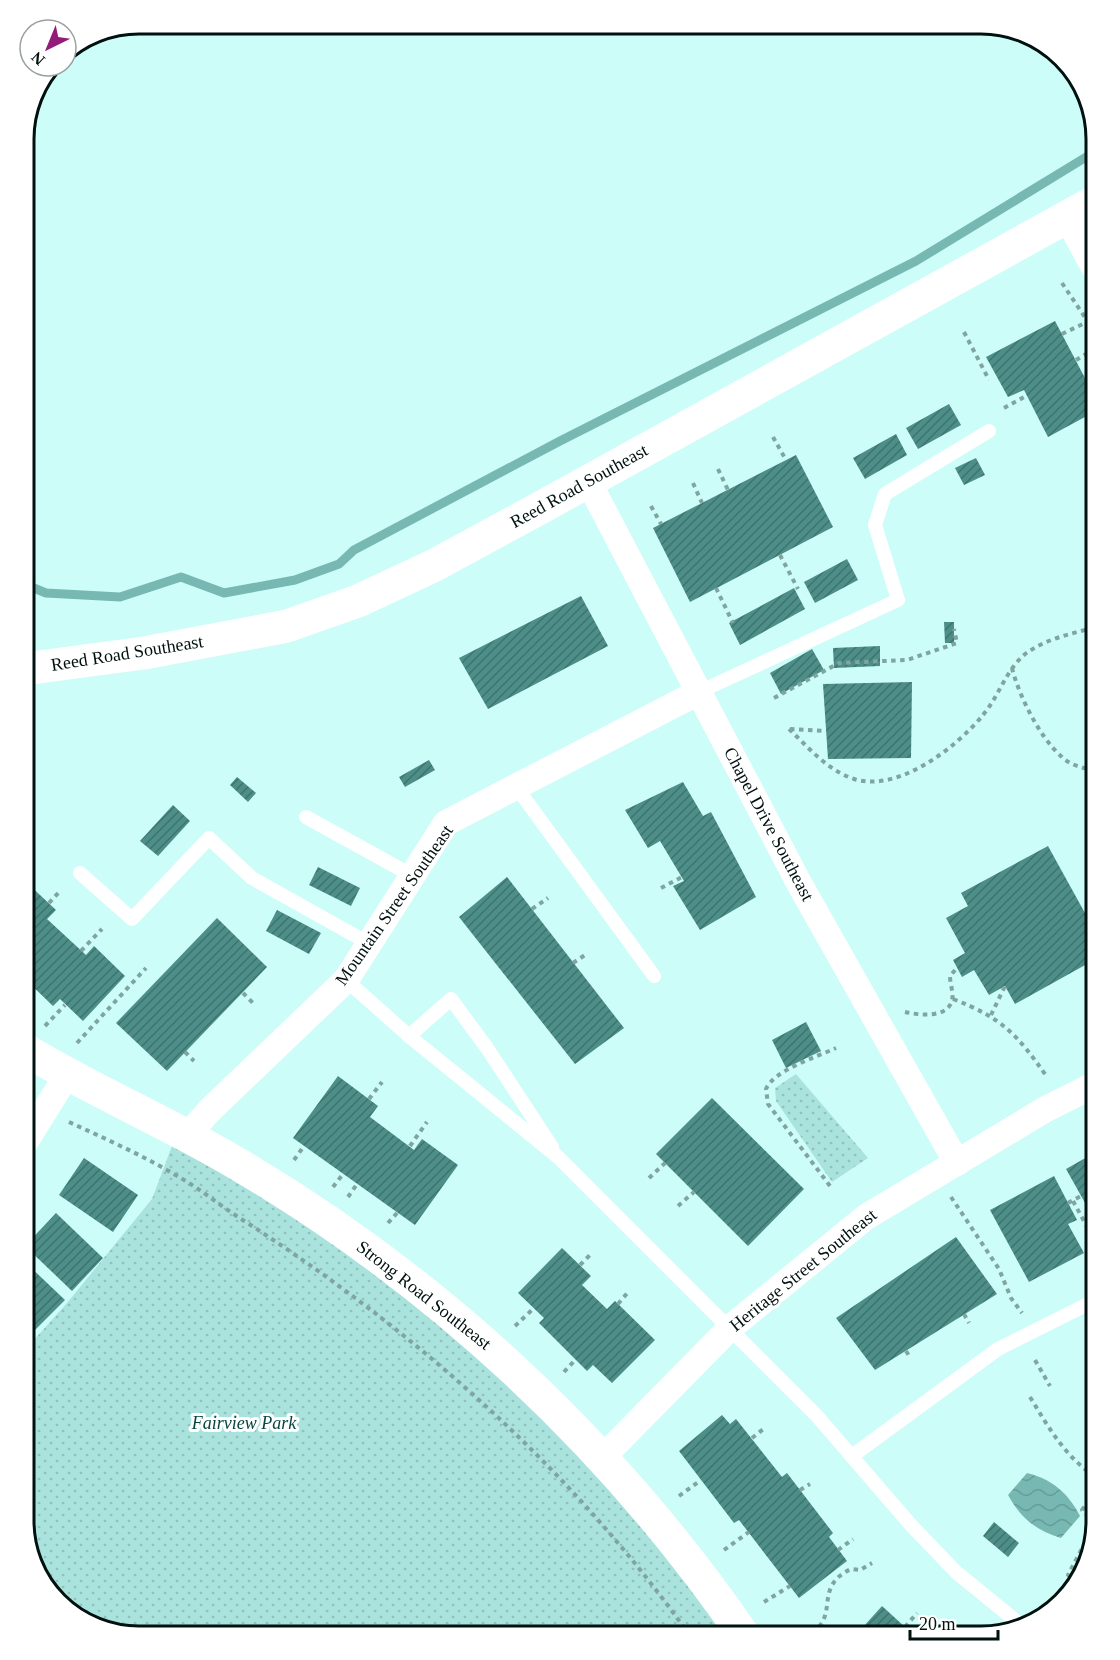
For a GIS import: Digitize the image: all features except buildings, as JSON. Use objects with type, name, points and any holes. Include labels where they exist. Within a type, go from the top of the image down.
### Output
[{"type":"street","name":"Reed Road Southeast","points":[[35,668],[144,653],[287,626],[387,588],[588,481],[1083,209]]},
{"type":"street","name":"Chapel Drive Southeast","points":[[588,481],[800,885],[957,1163]]},
{"type":"street","name":"Mountain Street Southeast","points":[[188,1135],[209,1111],[346,980],[447,823],[699,692]]},
{"type":"street","name":"Strong Road Southeast","points":[[34,1038],[188,1135],[281,1190],[394,1269],[495,1351],[602,1458],[673,1540],[736,1626]]},
{"type":"street","points":[[34,1127],[71,1060]]},
{"type":"street","name":"Heritage Street Southeast","points":[[602,1458],[731,1327],[866,1217],[1085,1090]]},
{"type":"lane","points":[[699,692],[898,600],[875,525],[885,494],[989,430]]},
{"type":"lane","points":[[517,788],[654,976]]},
{"type":"lane","points":[[306,817],[413,876]]},
{"type":"lane","points":[[80,873],[132,920],[209,838],[252,878],[370,944]]},
{"type":"lane","points":[[346,980],[409,1036],[558,1157],[633,1234],[731,1327],[852,1456],[910,1524],[956,1572],[1014,1620]]},
{"type":"lane","points":[[409,1036],[451,999],[487,1048],[558,1157]]},
{"type":"lane","points":[[852,1456],[998,1349],[1085,1306]]},
{"type":"path","points":[[1062,283],[1085,315]]},
{"type":"path","points":[[1062,334],[1085,323]]},
{"type":"path","points":[[964,332],[989,380]]},
{"type":"path","points":[[1076,360],[1085,355]]},
{"type":"path","points":[[1004,408],[1026,396]]},
{"type":"path","points":[[773,437],[786,460]]},
{"type":"path","points":[[718,469],[728,490]]},
{"type":"path","points":[[693,483],[702,503]]},
{"type":"path","points":[[651,506],[661,525]]},
{"type":"path","points":[[780,555],[798,589]]},
{"type":"path","points":[[716,588],[733,623]]},
{"type":"path","points":[[774,698],[839,663],[907,660],[957,644],[954,628]]},
{"type":"path","points":[[826,731],[789,729],[824,764],[855,779],[883,780],[913,773],[952,745],[984,715],[1012,668],[1039,644],[1085,630]]},
{"type":"path","points":[[1012,668],[1016,685],[1026,705],[1055,749],[1063,758],[1085,769]]},
{"type":"path","points":[[661,888],[682,877]]},
{"type":"path","points":[[49,903],[60,891]]},
{"type":"path","points":[[532,909],[548,898]]},
{"type":"path","points":[[81,951],[102,929]]},
{"type":"path","points":[[573,963],[588,953]]},
{"type":"path","points":[[71,1060],[146,968]]},
{"type":"path","points":[[865,997],[896,1010],[919,1015],[937,1014],[948,1007],[953,999],[950,976],[957,968]]},
{"type":"path","points":[[991,1016],[1005,987]]},
{"type":"path","points":[[243,993],[253,1003]]},
{"type":"path","points":[[953,999],[991,1016],[1015,1036],[1064,1101]]},
{"type":"path","points":[[34,1038],[65,1005]]},
{"type":"path","points":[[830,1186],[768,1104],[766,1089],[773,1079],[785,1071],[836,1048]]},
{"type":"path","points":[[185,1052],[194,1061]]},
{"type":"path","points":[[369,1099],[382,1082]]},
{"type":"path","points":[[45,1110],[124,1147],[193,1186],[213,1202],[310,1264],[407,1338],[535,1452],[591,1511],[682,1626]]},
{"type":"path","points":[[410,1146],[427,1122]]},
{"type":"path","points":[[294,1160],[304,1146]]},
{"type":"path","points":[[649,1178],[665,1163]]},
{"type":"path","points":[[333,1187],[343,1174]]},
{"type":"path","points":[[348,1197],[357,1184]]},
{"type":"path","points":[[946,1189],[999,1269],[1011,1298],[1024,1315]]},
{"type":"path","points":[[678,1206],[694,1192]]},
{"type":"path","points":[[1081,1196],[1071,1202],[1085,1225]]},
{"type":"path","points":[[388,1223],[397,1213]]},
{"type":"path","points":[[580,1265],[590,1255]]},
{"type":"path","points":[[618,1304],[629,1291]]},
{"type":"path","points":[[516,1326],[534,1308]]},
{"type":"path","points":[[964,1314],[969,1323]]},
{"type":"path","points":[[906,1351],[910,1358]]},
{"type":"path","points":[[564,1372],[576,1359]]},
{"type":"path","points":[[1035,1360],[1050,1386]]},
{"type":"path","points":[[1030,1397],[1060,1445],[1075,1463],[1085,1470]]},
{"type":"path","points":[[752,1438],[766,1427]]},
{"type":"path","points":[[679,1496],[701,1480]]},
{"type":"path","points":[[800,1490],[810,1484]]},
{"type":"path","points":[[724,1550],[749,1532]]},
{"type":"path","points":[[838,1550],[853,1539]]},
{"type":"path","points":[[1069,1576],[1082,1548]]},
{"type":"path","points":[[819,1626],[825,1618],[829,1589],[836,1579],[851,1569],[860,1570],[872,1563]]},
{"type":"path","points":[[764,1602],[790,1586]]},
{"type":"path","points":[[905,1626],[917,1612]]},
{"type":"green space","points":[[796,1074],[868,1158],[832,1182],[776,1101],[775,1088]]},
{"type":"green space","name":"Fairview Park","points":[[178,1130],[451,1315],[735,1626],[133,1625],[106,1620],[81,1608],[65,1595],[49,1573],[38,1548],[35,1534],[34,1340],[152,1199]]},
{"type":"water","points":[[1027,1473],[1052,1483],[1065,1494],[1080,1516],[1061,1538],[1036,1527],[1018,1510],[1008,1495]]},
{"type":"waterway","points":[[35,588],[46,593],[120,597],[181,577],[224,593],[295,580],[339,564],[354,550],[560,441],[916,261],[1085,158]]}]
